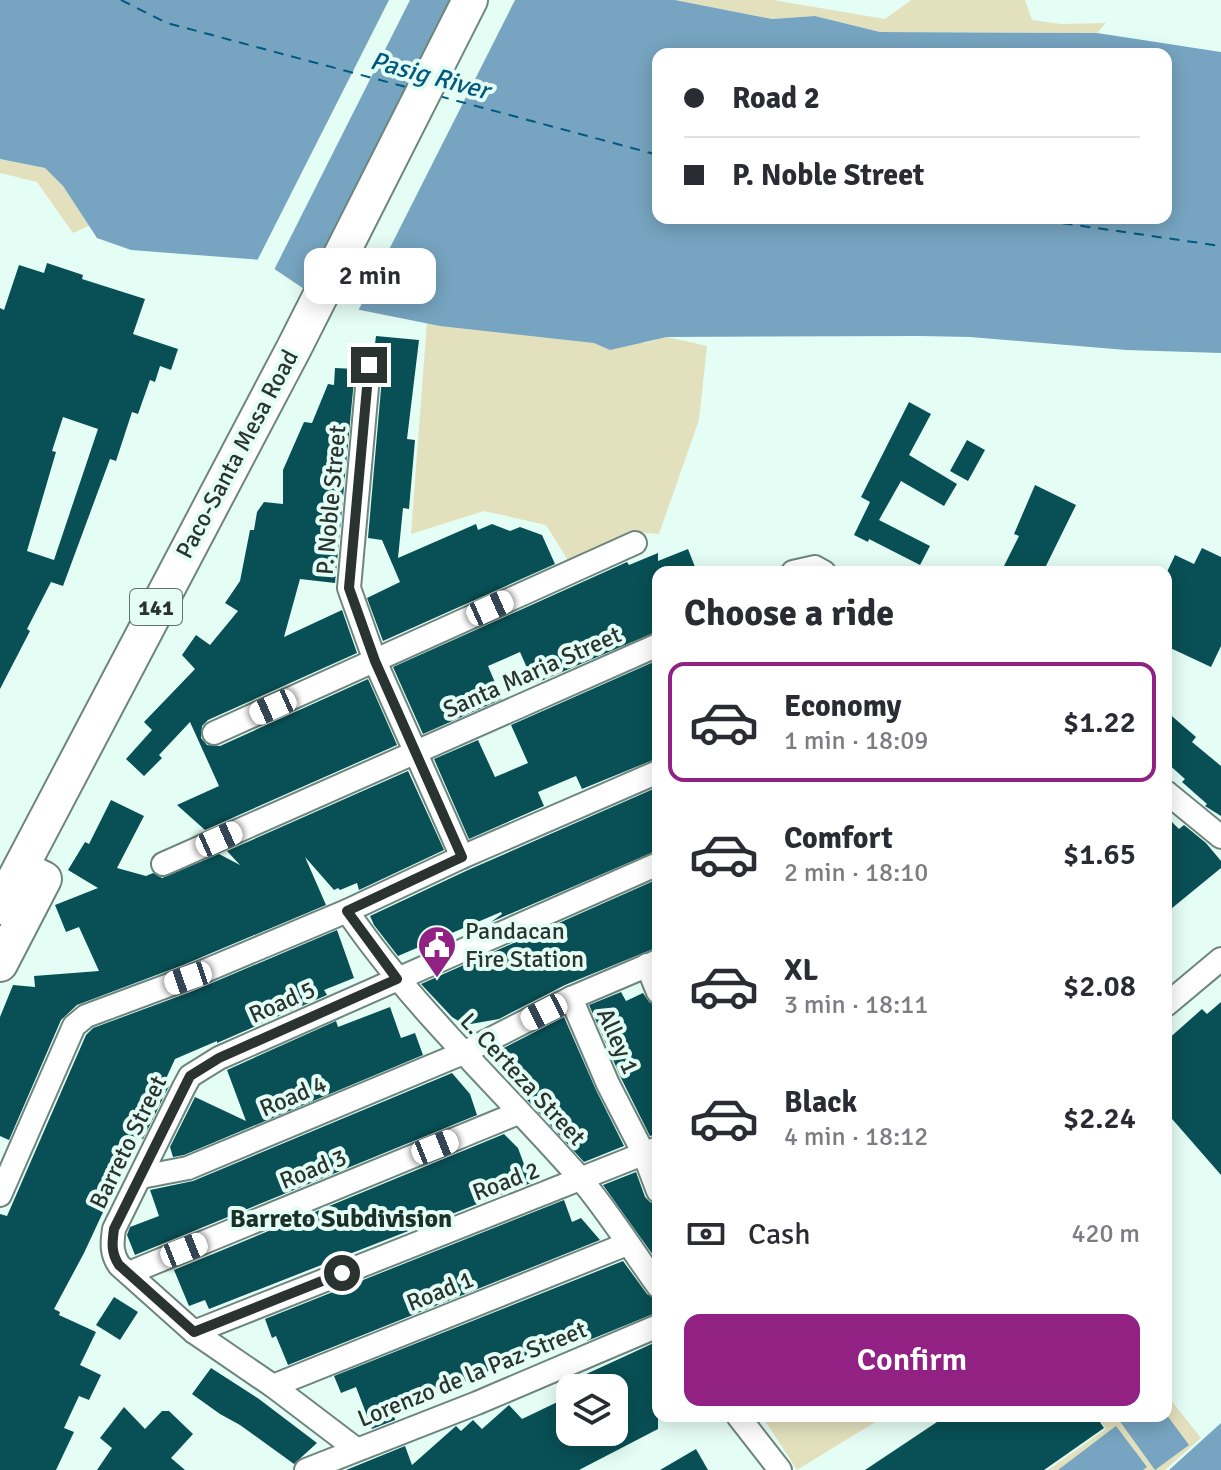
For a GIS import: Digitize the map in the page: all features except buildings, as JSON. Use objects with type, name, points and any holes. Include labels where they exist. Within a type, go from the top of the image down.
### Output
[{"type":"main road","name":"Paco-Santa Mesa Road","points":[[0,964],[33,873],[470,0]]},
{"type":"main road","name":"Paco-Santa Mesa Road","points":[[0,907],[33,873]]},
{"type":"street","name":"P. Noble Street","points":[[369,365],[349,588],[375,661],[462,857]]},
{"type":"street","points":[[214,733],[635,543]]},
{"type":"street","name":"Santa Maria Street","points":[[163,864],[652,648]]},
{"type":"street","points":[[0,1195],[74,1026],[86,1016],[188,978],[347,911],[652,775]]},
{"type":"street","points":[[1172,797],[1221,837]]},
{"type":"street","points":[[397,979],[652,867]]},
{"type":"street","name":"L. Certeza Street","points":[[347,911],[397,979],[581,1179],[652,1278]]},
{"type":"street","points":[[1172,1000],[1221,959]]},
{"type":"street","points":[[463,1053],[571,998],[652,963]]},
{"type":"street","name":"Road 5","points":[[190,1076],[219,1058],[397,979]]},
{"type":"street","name":"Alley 1","points":[[571,998],[608,1084],[651,1151]]},
{"type":"street","name":"Road 4","points":[[141,1177],[188,1168],[463,1053]]},
{"type":"street","name":"Barreto Street","points":[[190,1076],[114,1229],[115,1258],[194,1332],[273,1386],[356,1449]]},
{"type":"street","name":"Road 3","points":[[129,1273],[518,1113]]},
{"type":"street","name":"Road 2","points":[[194,1332],[651,1151]]},
{"type":"street","name":"Road 1","points":[[273,1386],[627,1244]]},
{"type":"street","name":"Lorenzo de la Paz Street","points":[[306,1470],[477,1403],[652,1329]]},
{"type":"street","points":[[743,1422],[780,1470]]},
{"type":"shaded area","points":[[675,0],[773,0],[885,19],[911,0],[1025,0],[1032,20],[1061,24],[1106,23],[1097,33],[880,32],[815,16],[772,19]]},
{"type":"shaded area","points":[[0,159],[45,168],[63,186],[89,226],[73,233],[37,182],[0,173]]},
{"type":"shaded area","points":[[427,321],[645,343],[667,337],[707,346],[699,420],[659,534],[635,532],[571,565],[546,525],[484,511],[411,534]]},
{"type":"shaded area","points":[[1172,1402],[1201,1438],[1165,1470],[1048,1470],[1106,1429],[1101,1422],[1172,1422]]},
{"type":"shaded area","points":[[766,1422],[875,1422],[797,1470]]},
{"type":"water","name":"Pasig River","points":[[0,0],[675,0],[772,19],[815,16],[880,32],[1097,33],[1221,52],[1221,353],[920,336],[667,337],[610,350],[594,343],[440,326],[325,303],[261,260],[131,250],[97,238],[63,186],[45,168],[0,159]]},
{"type":"water","points":[[1120,1422],[1172,1422],[1189,1445],[1155,1470]]},
{"type":"water","points":[[1221,1423],[1221,1470],[1169,1470]]},
{"type":"water","points":[[1116,1426],[1147,1467],[1143,1470],[1058,1470]]},
{"type":"pier","points":[[389,0],[410,0],[273,272],[256,263]]},
{"type":"pier","points":[[454,0],[515,0],[357,313],[322,306]]},
{"type":"ferry route","points":[[121,0],[167,23],[406,87]]},
{"type":"ferry route","points":[[439,96],[652,153]]},
{"type":"ferry route","points":[[1069,224],[1221,246]]},
{"type":"place","name":"Pandacan Fire Station","points":[[437,979]]},
{"type":"district","name":"Barreto Subdivision","points":[[341,1218]]},
{"type":"route","points":[[342,1273],[194,1332],[119,1265],[112,1251],[112,1240],[114,1229],[190,1076],[219,1058],[397,979],[347,911],[462,857],[375,661],[349,588],[369,365]]}]
